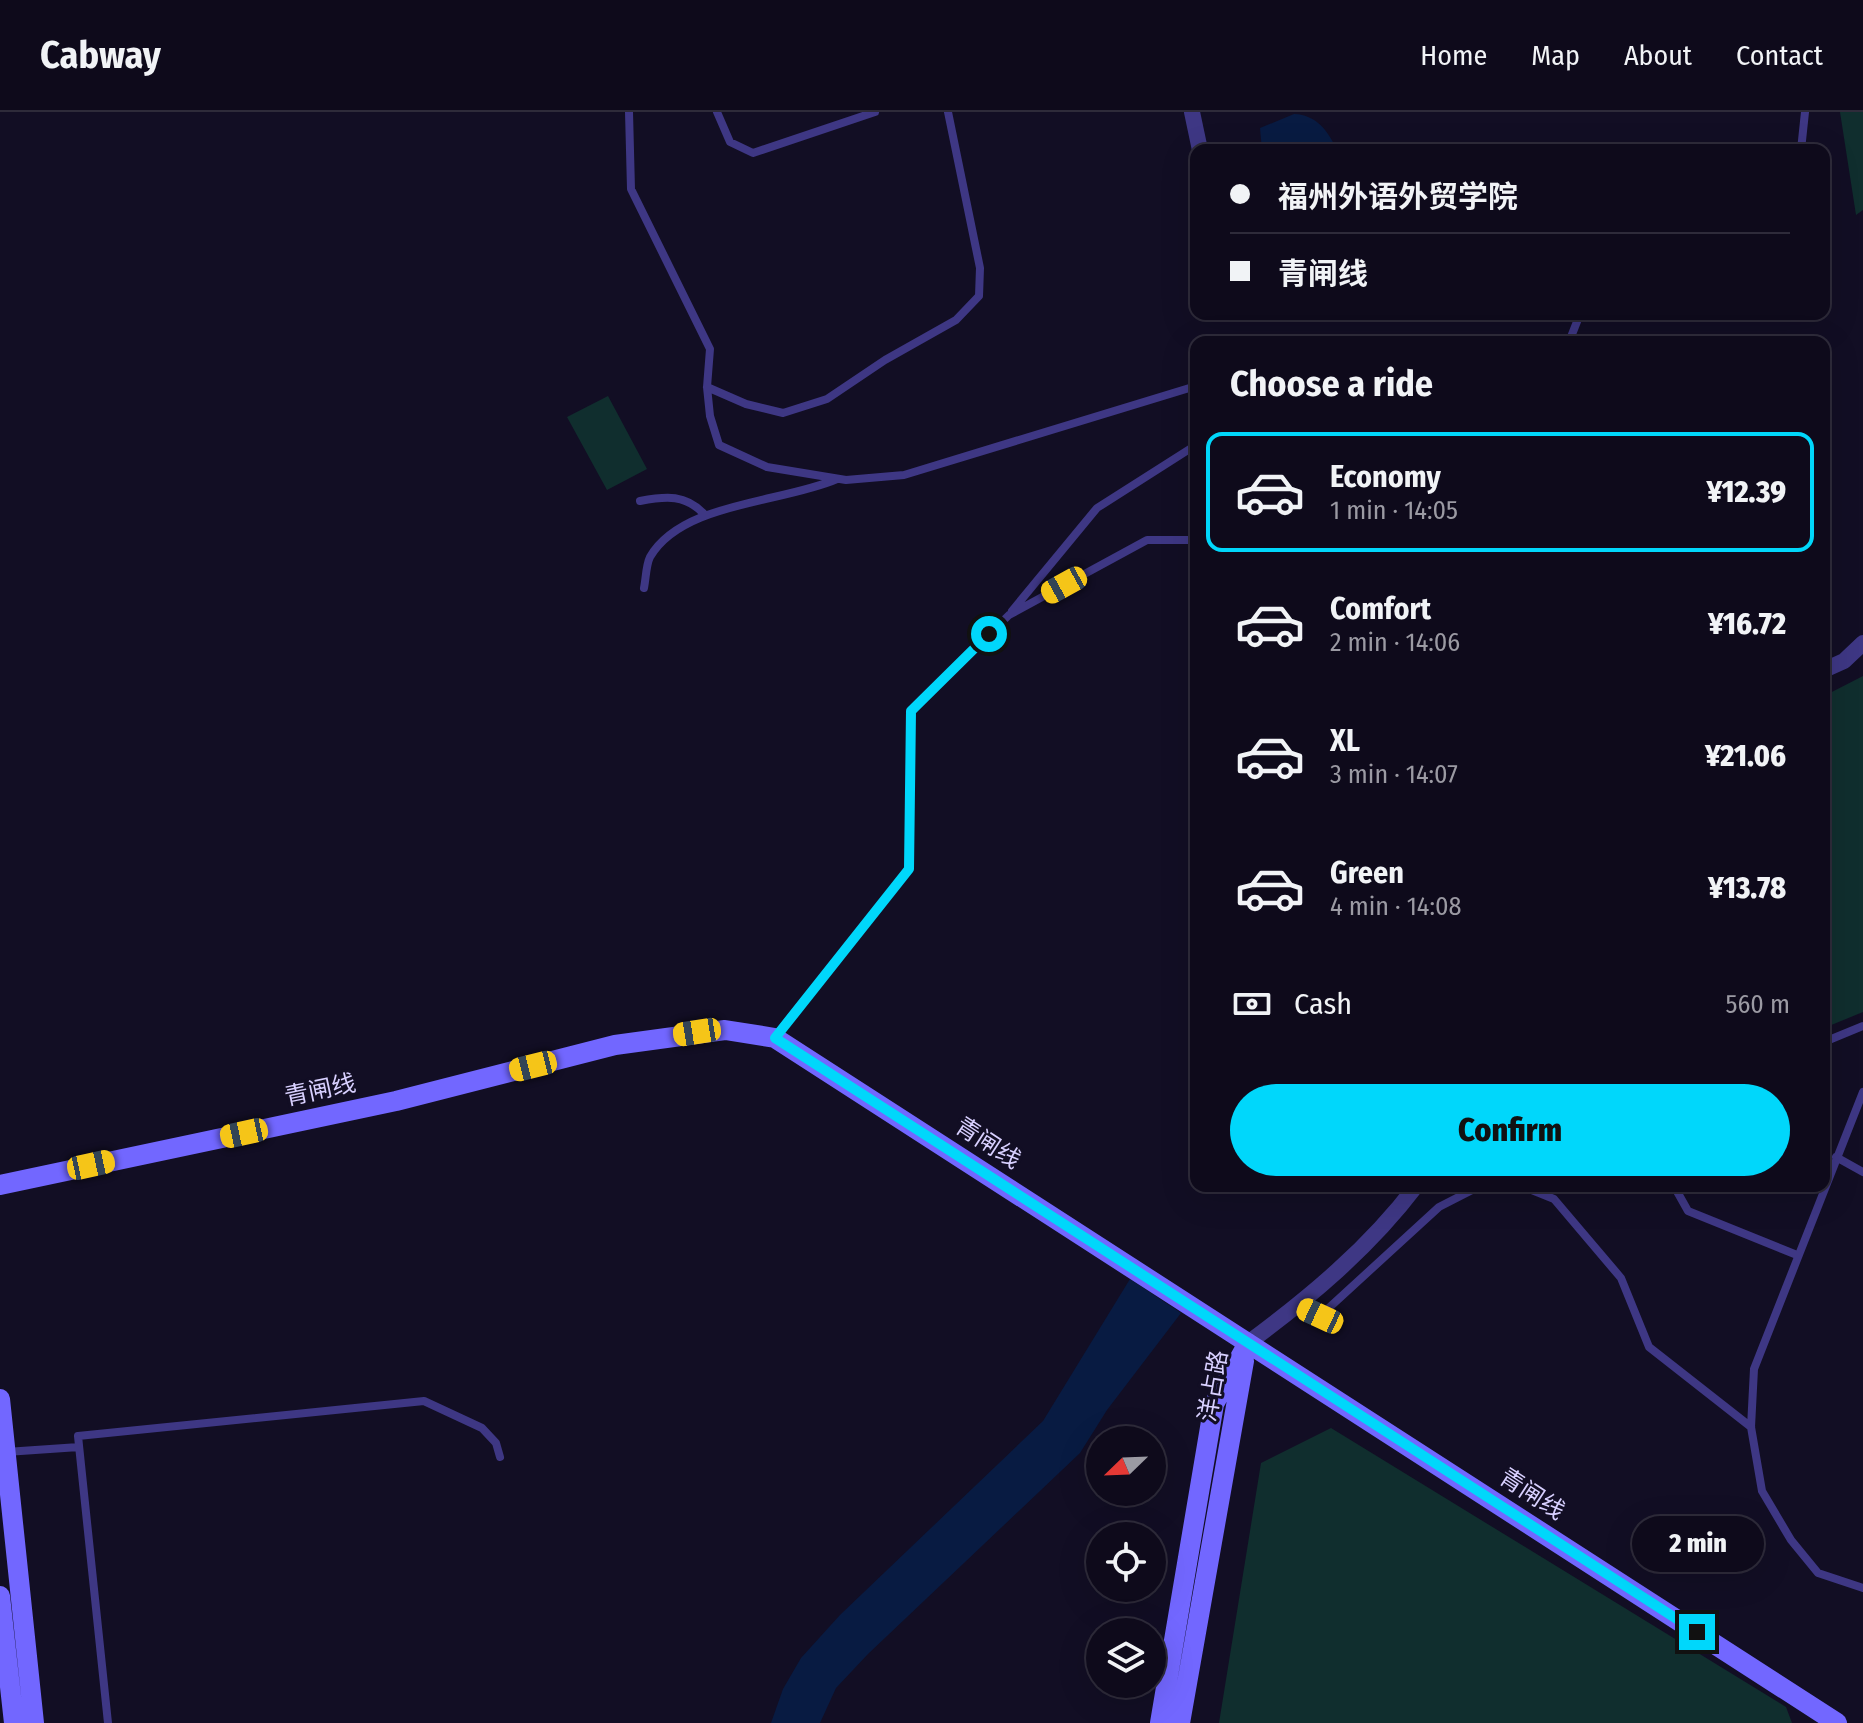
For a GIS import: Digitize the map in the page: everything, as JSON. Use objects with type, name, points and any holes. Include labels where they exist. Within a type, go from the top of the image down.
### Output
[{"type":"main road","name":"青闸线","points":[[0,1185],[396,1101],[615,1045],[725,1030],[775,1038],[1837,1723]]},
{"type":"main road","name":"洋占路","points":[[1160,1723],[1214,1404],[1248,1343]]},
{"type":"main road","name":"洋占路","points":[[1180,1723],[1248,1343]]},
{"type":"main road","points":[[0,1399],[34,1723]]},
{"type":"main road","points":[[0,1596],[14,1723]]},
{"type":"street","points":[[1192,112],[1199,144]]},
{"type":"street","points":[[1830,667],[1844,661],[1863,643]]},
{"type":"street","points":[[1248,1343],[1298,1306],[1385,1227],[1411,1192]]},
{"type":"lane","points":[[629,112],[631,189],[710,349],[707,387],[710,416],[719,445],[767,467],[837,478],[904,475],[1190,388]]},
{"type":"lane","points":[[717,112],[730,142],[753,153],[875,112]]},
{"type":"lane","points":[[707,387],[746,404],[783,413],[827,399],[885,360],[956,320],[979,296],[980,268],[948,112]]},
{"type":"lane","points":[[1802,144],[1805,112]]},
{"type":"lane","points":[[775,1038],[909,869],[911,711],[1009,615],[1097,508],[1190,449]]},
{"type":"lane","points":[[644,588],[649,559],[671,533],[705,515],[809,491],[837,478]]},
{"type":"lane","points":[[640,501],[672,495],[697,506],[705,515]]},
{"type":"lane","points":[[1009,615],[1147,540],[1190,540]]},
{"type":"lane","points":[[1830,1040],[1863,1026]]},
{"type":"lane","points":[[1830,1172],[1863,1092]]},
{"type":"lane","points":[[1836,1157],[1863,1172]]},
{"type":"lane","points":[[1298,1306],[1320,1316],[1439,1207],[1468,1192]]},
{"type":"lane","points":[[1537,1192],[1554,1199],[1621,1278],[1649,1347],[1751,1427]]},
{"type":"lane","points":[[1677,1192],[1688,1211],[1797,1255]]},
{"type":"lane","points":[[1822,1192],[1754,1369],[1751,1427],[1762,1491],[1791,1540],[1818,1573],[1863,1588]]},
{"type":"lane","points":[[108,1723],[78,1436],[411,1400],[424,1401],[482,1428],[496,1443],[500,1457]]},
{"type":"lane","points":[[6,1452],[79,1447]]},
{"type":"green space","points":[[1840,112],[1863,112],[1863,210],[1856,215]]},
{"type":"green space","points":[[608,396],[647,469],[607,490],[567,417]]},
{"type":"green space","points":[[1863,676],[1863,1012],[1830,1026],[1830,693]]},
{"type":"green space","points":[[1331,1428],[1786,1707],[1792,1723],[1219,1723],[1261,1463]]},
{"type":"water","points":[[1294,114],[1302,115],[1321,125],[1334,144],[1261,144],[1260,128]]},
{"type":"water","points":[[1130,1279],[1181,1313],[1097,1426],[1086,1426],[1086,1443],[1080,1453],[868,1654],[836,1688],[820,1723],[771,1723],[783,1689],[801,1658],[840,1615],[1043,1421]]},
{"type":"route","points":[[989,634],[911,711],[909,869],[775,1038],[1697,1632]]}]
